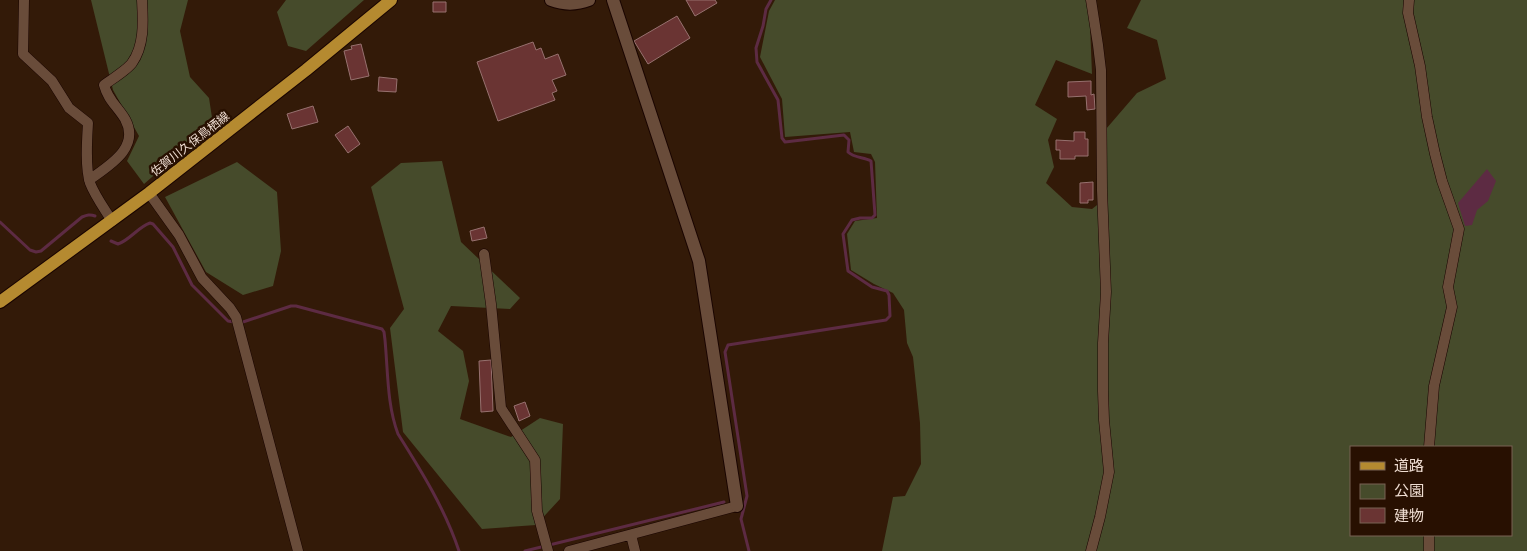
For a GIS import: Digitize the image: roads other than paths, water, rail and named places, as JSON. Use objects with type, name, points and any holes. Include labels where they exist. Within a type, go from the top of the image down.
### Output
[{"type":"main road","name":"佐賀川久保鳥栖線","points":[[0,302],[149,193],[306,70],[391,0]]},
{"type":"street","points":[[24,0],[23,54],[52,81],[69,108],[88,123],[86,147],[89,180],[96,197],[112,221]]},
{"type":"street","points":[[89,180],[120,156],[129,140],[129,130],[125,120],[107,95],[104,86],[132,63],[138,49],[143,26],[142,0]]},
{"type":"street","points":[[551,0],[561,4],[581,3],[589,0]]},
{"type":"street","points":[[569,551],[737,506],[699,261],[613,0]]},
{"type":"street","points":[[1091,0],[1100,70],[1106,292],[1103,391],[1109,472],[1092,551]]},
{"type":"street","points":[[1409,0],[1408,13],[1420,66],[1427,116],[1435,154],[1442,181],[1459,229],[1448,286],[1452,307],[1434,386],[1429,446]]},
{"type":"street","points":[[149,193],[179,235],[202,278],[236,317],[298,551]]},
{"type":"street","points":[[484,254],[501,408],[535,460],[537,510],[546,546]]},
{"type":"street","points":[[631,535],[634,551]]},
{"type":"street","points":[[1428,536],[1430,551]]},
{"type":"waterway","points":[[749,551],[741,519],[747,496],[725,352],[728,345],[886,320],[890,316],[889,295],[887,291],[872,287],[848,271],[843,234],[852,220],[872,218],[875,215],[871,161],[848,152],[849,140],[844,135],[785,142],[782,138],[778,100],[757,62],[756,48],[766,9],[771,0]]},
{"type":"waterway","points":[[0,222],[30,250],[36,252],[41,251],[82,217],[88,215],[95,216]]},
{"type":"waterway","points":[[111,241],[118,244],[146,225],[153,224],[173,247],[192,285],[228,321],[240,323],[296,306],[382,329],[384,332],[394,423],[398,434],[440,506],[459,551]]},
{"type":"waterway","points":[[525,551],[724,502]]}]
